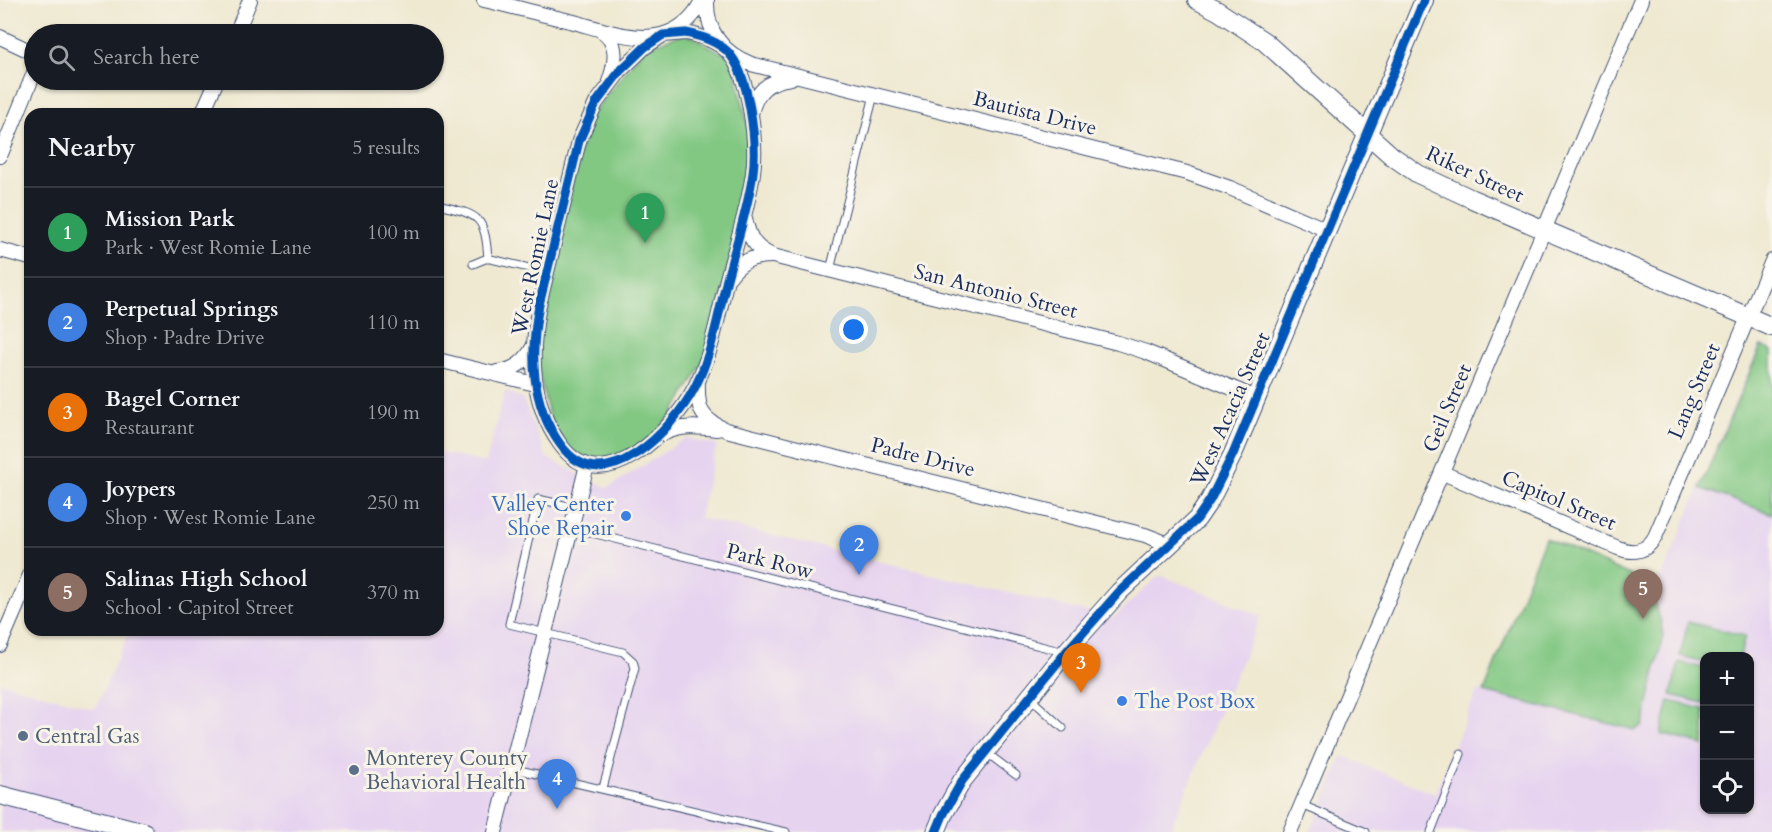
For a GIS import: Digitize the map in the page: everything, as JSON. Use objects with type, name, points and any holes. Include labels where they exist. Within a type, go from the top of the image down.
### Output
[{"type":"street","points":[[240,24],[250,0]]},
{"type":"street","points":[[483,0],[595,28],[638,36],[694,35],[711,40],[728,52]]},
{"type":"street","name":"West Romie Lane","points":[[587,465],[573,459],[553,434],[535,384],[533,347],[535,326],[546,272],[579,141],[596,103],[631,58],[691,18],[702,0]]},
{"type":"street","points":[[495,832],[587,465],[611,464],[625,460],[660,436],[676,418],[699,379],[709,353],[744,214],[753,172],[754,154],[751,114],[742,79],[728,52],[712,29],[707,0]]},
{"type":"street","name":"Riker Street","points":[[1197,0],[1265,42],[1406,166],[1436,184],[1772,327]]},
{"type":"street","name":"West Acacia Street","points":[[936,832],[962,781],[1066,652],[1141,569],[1171,545],[1197,519],[1210,500],[1257,398],[1424,0]]},
{"type":"street","name":"Geil Street","points":[[1290,832],[1443,474],[1641,0]]},
{"type":"street","points":[[595,28],[607,35],[614,46],[615,58],[609,84]]},
{"type":"street","points":[[0,37],[24,48]]},
{"type":"street","name":"Bautista Drive","points":[[728,52],[751,64],[799,77],[1187,173],[1230,188],[1327,230]]},
{"type":"street","points":[[751,114],[756,98],[767,85],[776,80],[799,77]]},
{"type":"street","points":[[0,156],[27,90]]},
{"type":"street","points":[[205,108],[213,90]]},
{"type":"street","name":"San Antonio Street","points":[[744,214],[752,241],[763,252],[773,256],[1118,343],[1146,352],[1257,398]]},
{"type":"street","points":[[0,250],[24,256]]},
{"type":"street","points":[[728,278],[741,263],[756,257],[773,256]]},
{"type":"street","name":"Lang Street","points":[[1655,537],[1772,261]]},
{"type":"street","points":[[483,371],[502,372],[515,368],[526,358],[533,347]]},
{"type":"street","points":[[444,361],[535,384]]},
{"type":"street","name":"Padre Drive","points":[[699,379],[698,402],[701,411],[712,424],[726,430],[1146,535],[1171,545]]},
{"type":"street","points":[[660,436],[675,429],[684,428],[726,430]]},
{"type":"street","name":"Capitol Street","points":[[1443,474],[1628,552],[1643,550],[1655,537]]},
{"type":"street","points":[[0,645],[24,589]]},
{"type":"street","points":[[0,795],[144,832]]},
{"type":"lane","points":[[830,271],[874,95]]},
{"type":"lane","points":[[444,207],[468,213],[479,220],[486,235],[488,259]]},
{"type":"lane","points":[[474,264],[488,259],[546,272]]},
{"type":"lane","points":[[577,508],[538,499],[509,624],[623,652],[633,660],[635,668],[603,788]]},
{"type":"lane","name":"Park Row","points":[[572,528],[1066,652]]},
{"type":"lane","points":[[1030,698],[1063,728]]},
{"type":"lane","points":[[985,751],[1016,775]]},
{"type":"lane","points":[[1431,832],[1461,754]]},
{"type":"lane","points":[[511,768],[786,832]]},
{"type":"lane","points":[[1302,805],[1366,832]]},
{"type":"shaded area","points":[[1760,344],[1772,349],[1772,832],[1310,832],[1342,756],[1435,794],[1477,691],[1484,692],[1545,538],[1646,582],[1662,576]]},
{"type":"shaded area","points":[[505,391],[522,398],[547,458],[608,488],[686,438],[717,445],[699,518],[1113,618],[1160,575],[1261,616],[1169,832],[0,832],[0,682],[95,709],[127,636],[444,636],[444,453],[486,463]]},
{"type":"green space","points":[[686,33],[733,59],[754,154],[709,353],[660,436],[597,466],[562,447],[553,433],[533,347],[587,120],[645,47]]},
{"type":"green space","points":[[1761,346],[1772,351],[1772,514],[1700,488]]},
{"type":"green space","points":[[1545,538],[1646,582],[1661,621],[1663,636],[1643,726],[1635,730],[1484,692]]},
{"type":"green space","points":[[1688,622],[1745,636],[1741,652],[1700,652],[1700,661],[1680,656]]},
{"type":"green space","points":[[1679,662],[1700,667],[1700,702],[1671,695]]},
{"type":"green space","points":[[1669,701],[1700,708],[1700,744],[1661,734]]},
{"type":"cycle path","points":[[936,832],[962,781],[1066,652],[1119,592],[1197,519],[1210,500],[1233,454],[1424,0]]},
{"type":"cycle path","points":[[686,33],[708,39],[723,47],[735,62],[741,76],[753,127],[754,160],[748,200],[710,348],[695,387],[685,404],[654,440],[616,464],[596,467],[577,461],[560,444],[543,411],[535,377],[534,359],[539,305],[579,141],[596,103],[620,71],[645,47],[663,35],[686,33]]},
{"type":"place","name":"Mission Park","points":[[645,243]]},
{"type":"place","name":"Valley Center Shoe Repair","points":[[626,516]]},
{"type":"place","name":"Perpetual Springs","points":[[859,575]]},
{"type":"place","name":"Salinas High School","points":[[1643,619]]},
{"type":"place","name":"Bagel Corner","points":[[1081,693]]},
{"type":"place","name":"The Post Box","points":[[1122,701]]},
{"type":"place","name":"Central Gas","points":[[23,736]]},
{"type":"place","name":"Monterey County Behavioral Health","points":[[354,770]]},
{"type":"place","name":"Joypers","points":[[557,809]]}]
